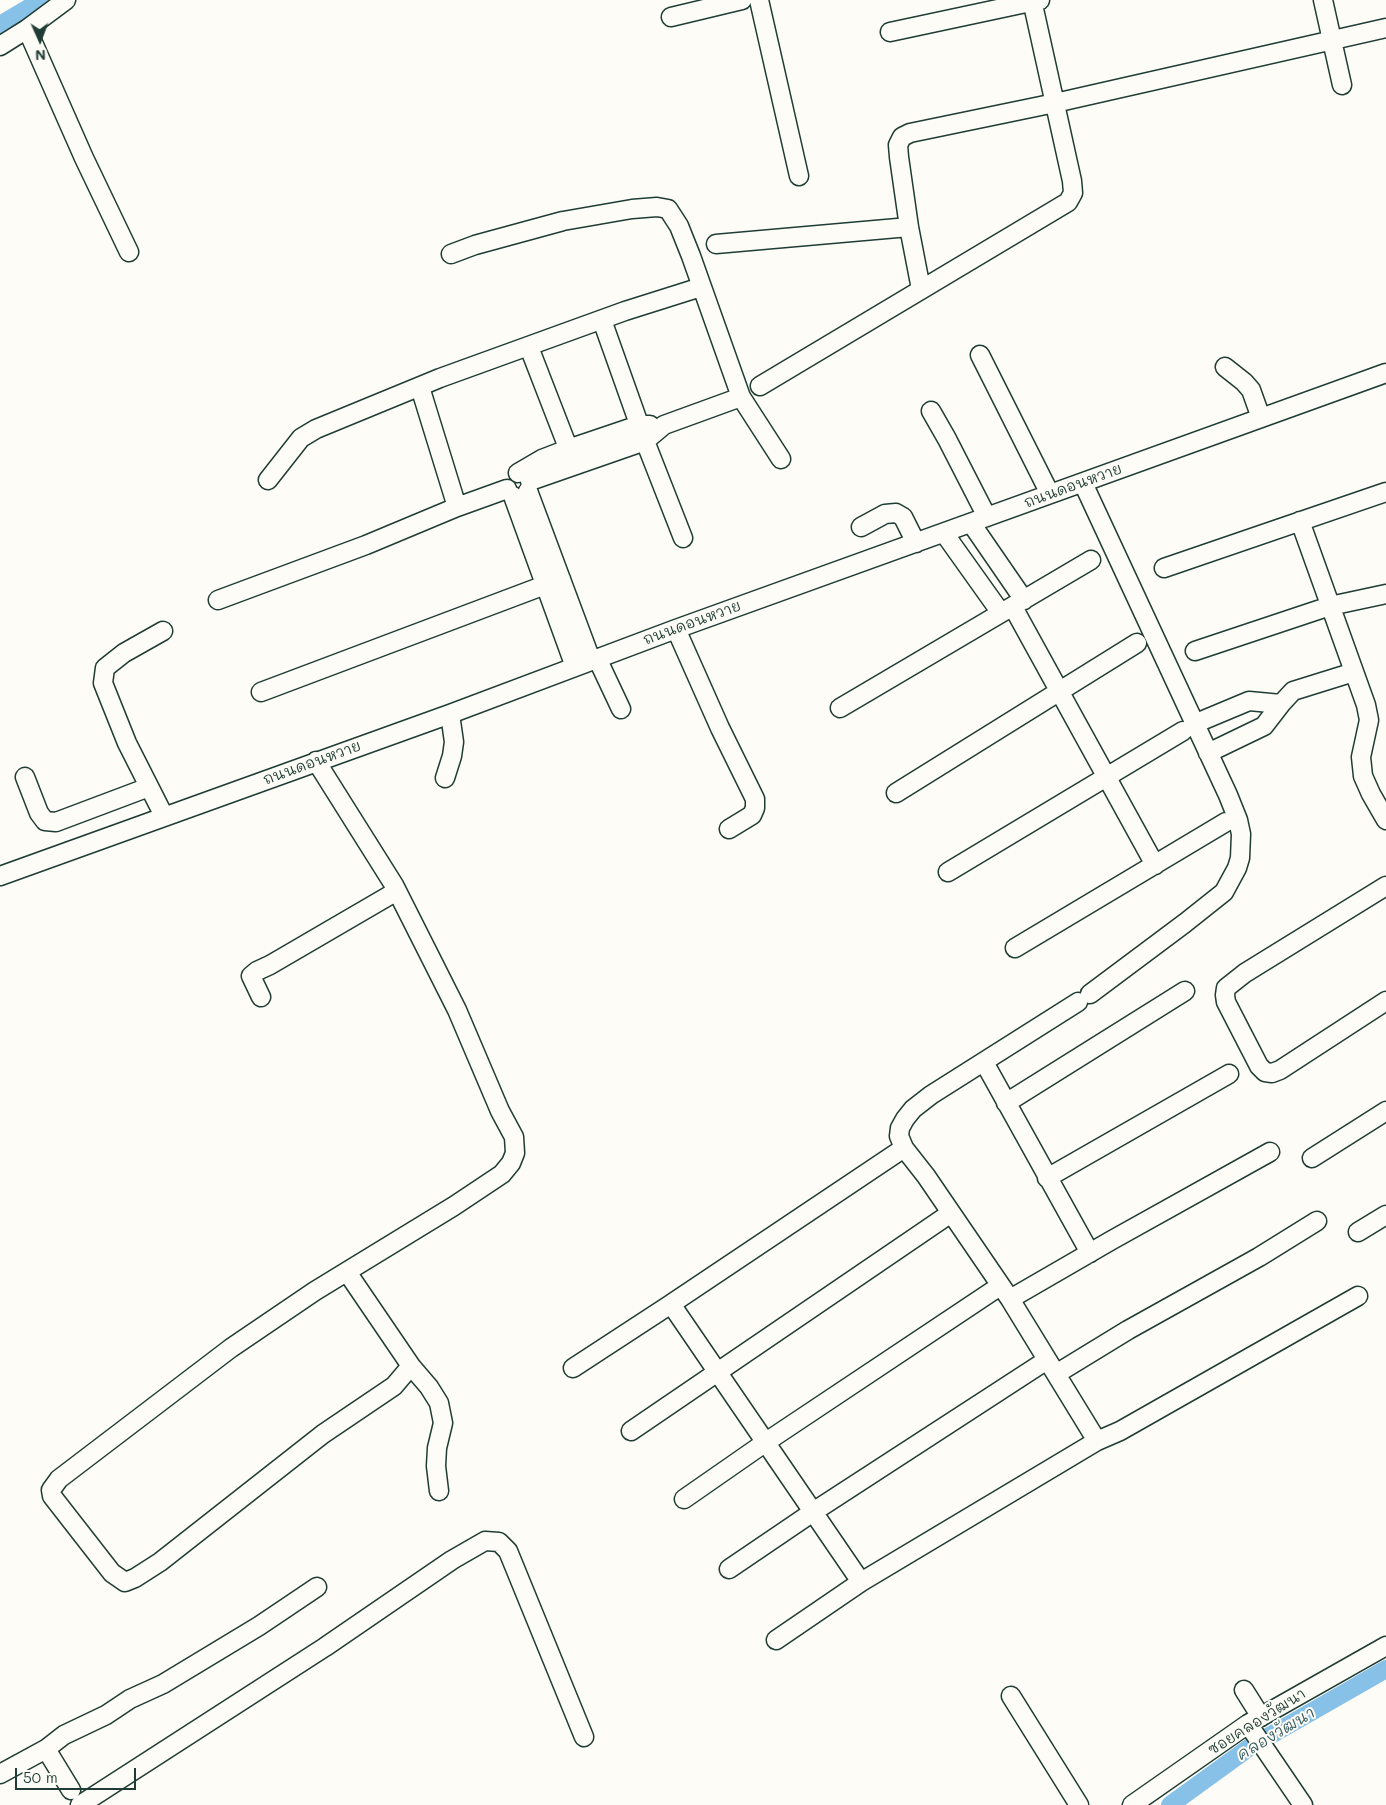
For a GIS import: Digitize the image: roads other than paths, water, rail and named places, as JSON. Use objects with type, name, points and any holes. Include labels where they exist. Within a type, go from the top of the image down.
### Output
[{"type":"street","points":[[671,17],[742,0]]},
{"type":"street","points":[[759,0],[799,176]]},
{"type":"street","points":[[1323,0],[1342,86]]},
{"type":"street","points":[[0,46],[27,29],[62,1]]},
{"type":"street","points":[[760,386],[1068,202],[1073,193],[1035,1],[890,32]]},
{"type":"street","points":[[921,289],[909,227],[898,145],[902,136],[1386,28]]},
{"type":"street","points":[[27,29],[84,158],[129,252]]},
{"type":"street","points":[[451,254],[475,245],[563,221],[632,209],[657,207],[668,209],[674,216],[691,256],[740,397],[781,459]]},
{"type":"street","points":[[716,244],[909,227]]},
{"type":"street","points":[[268,480],[301,438],[316,429],[449,375],[701,287]]},
{"type":"street","points":[[602,320],[642,433],[683,538]]},
{"type":"street","points":[[529,347],[571,457]]},
{"type":"street","points":[[980,355],[1050,494]]},
{"type":"street","points":[[1226,367],[1251,390],[1261,418]]},
{"type":"street","name":"ถนนดอนหวาย","points":[[0,876],[450,714],[676,629],[1386,373]]},
{"type":"street","points":[[420,387],[457,507]]},
{"type":"street","points":[[218,600],[366,545],[457,507],[519,486],[542,459],[571,457],[740,397]]},
{"type":"street","points":[[931,411],[947,439],[1013,607],[1155,865]]},
{"type":"street","points":[[1083,483],[1188,727],[1208,753],[1228,795],[1240,827],[1240,858],[1233,879],[1224,892],[1084,998],[931,1095],[905,1119],[900,1128],[899,1136],[904,1148],[1005,1292],[1097,1441]]},
{"type":"street","points":[[519,486],[553,582],[575,667]]},
{"type":"street","points":[[1164,568],[1386,492]]},
{"type":"street","points":[[861,527],[885,514],[896,513],[903,517],[916,543]]},
{"type":"street","points":[[1300,521],[1366,705],[1369,720],[1361,757],[1363,776],[1386,820]]},
{"type":"street","points":[[944,533],[1013,607]]},
{"type":"street","points":[[840,708],[1092,560]]},
{"type":"street","points":[[553,582],[621,709]]},
{"type":"street","points":[[261,692],[553,582]]},
{"type":"street","points":[[1196,651],[1330,606],[1386,594]]},
{"type":"street","points":[[676,629],[720,728],[755,799],[755,808],[752,815],[729,829]]},
{"type":"street","points":[[163,631],[124,653],[105,668],[103,683],[127,743],[164,816]]},
{"type":"street","points":[[896,793],[1137,643]]},
{"type":"street","points":[[1208,753],[1264,726],[1293,691],[1354,672]]},
{"type":"street","points":[[948,872],[1188,727],[1249,702],[1281,704]]},
{"type":"street","points":[[445,778],[454,742],[450,714]]},
{"type":"street","points":[[316,761],[346,806],[397,891],[456,1010],[500,1111],[514,1137],[515,1153],[511,1163],[502,1174],[454,1206],[315,1291],[231,1348],[59,1479],[51,1490],[52,1496],[112,1573],[126,1582],[160,1562],[323,1434],[394,1386],[411,1366]]},
{"type":"street","points":[[25,777],[44,821],[56,822],[149,787]]},
{"type":"street","points":[[1015,948],[1226,822]]},
{"type":"street","points":[[1386,886],[1245,974],[1226,988],[1224,995],[1259,1066],[1265,1072],[1272,1073],[1280,1070],[1386,1001]]},
{"type":"street","points":[[261,996],[251,976],[257,971],[397,891]]},
{"type":"street","points":[[1006,1103],[1185,991]]},
{"type":"street","points":[[984,1062],[1090,1253]]},
{"type":"street","points":[[1047,1178],[1230,1074]]},
{"type":"street","points":[[1312,1158],[1386,1111]]},
{"type":"street","points":[[573,1368],[904,1148]]},
{"type":"street","points":[[684,1500],[766,1442],[1005,1292],[1090,1253],[1270,1152]]},
{"type":"street","points":[[631,1431],[951,1213]]},
{"type":"street","points":[[1358,1232],[1386,1215]]},
{"type":"street","points":[[730,1569],[813,1512],[1052,1367],[1128,1330],[1259,1257],[1317,1221]]},
{"type":"street","points":[[347,1272],[411,1366],[429,1387],[438,1403],[443,1423],[437,1448],[436,1466],[439,1491]]},
{"type":"street","points":[[776,1640],[861,1582],[1097,1441],[1120,1431],[1358,1296]]},
{"type":"street","points":[[670,1304],[861,1582]]},
{"type":"street","points":[[46,1749],[75,1797],[325,1647],[452,1560],[484,1541],[499,1542],[508,1551],[584,1737]]},
{"type":"street","points":[[0,1774],[46,1749],[64,1735],[106,1715],[130,1698],[171,1679],[317,1588]]},
{"type":"street","name":"ซอยคลองวัฒนา","points":[[1132,1805],[1254,1724],[1386,1646]]},
{"type":"street","points":[[1244,1690],[1254,1724],[1269,1757],[1303,1805]]},
{"type":"street","points":[[1011,1696],[1079,1805]]},
{"type":"waterway","points":[[0,25],[42,0]]},
{"type":"waterway","name":"คลองวัฒนา","points":[[1170,1805],[1250,1747],[1386,1669]]}]
